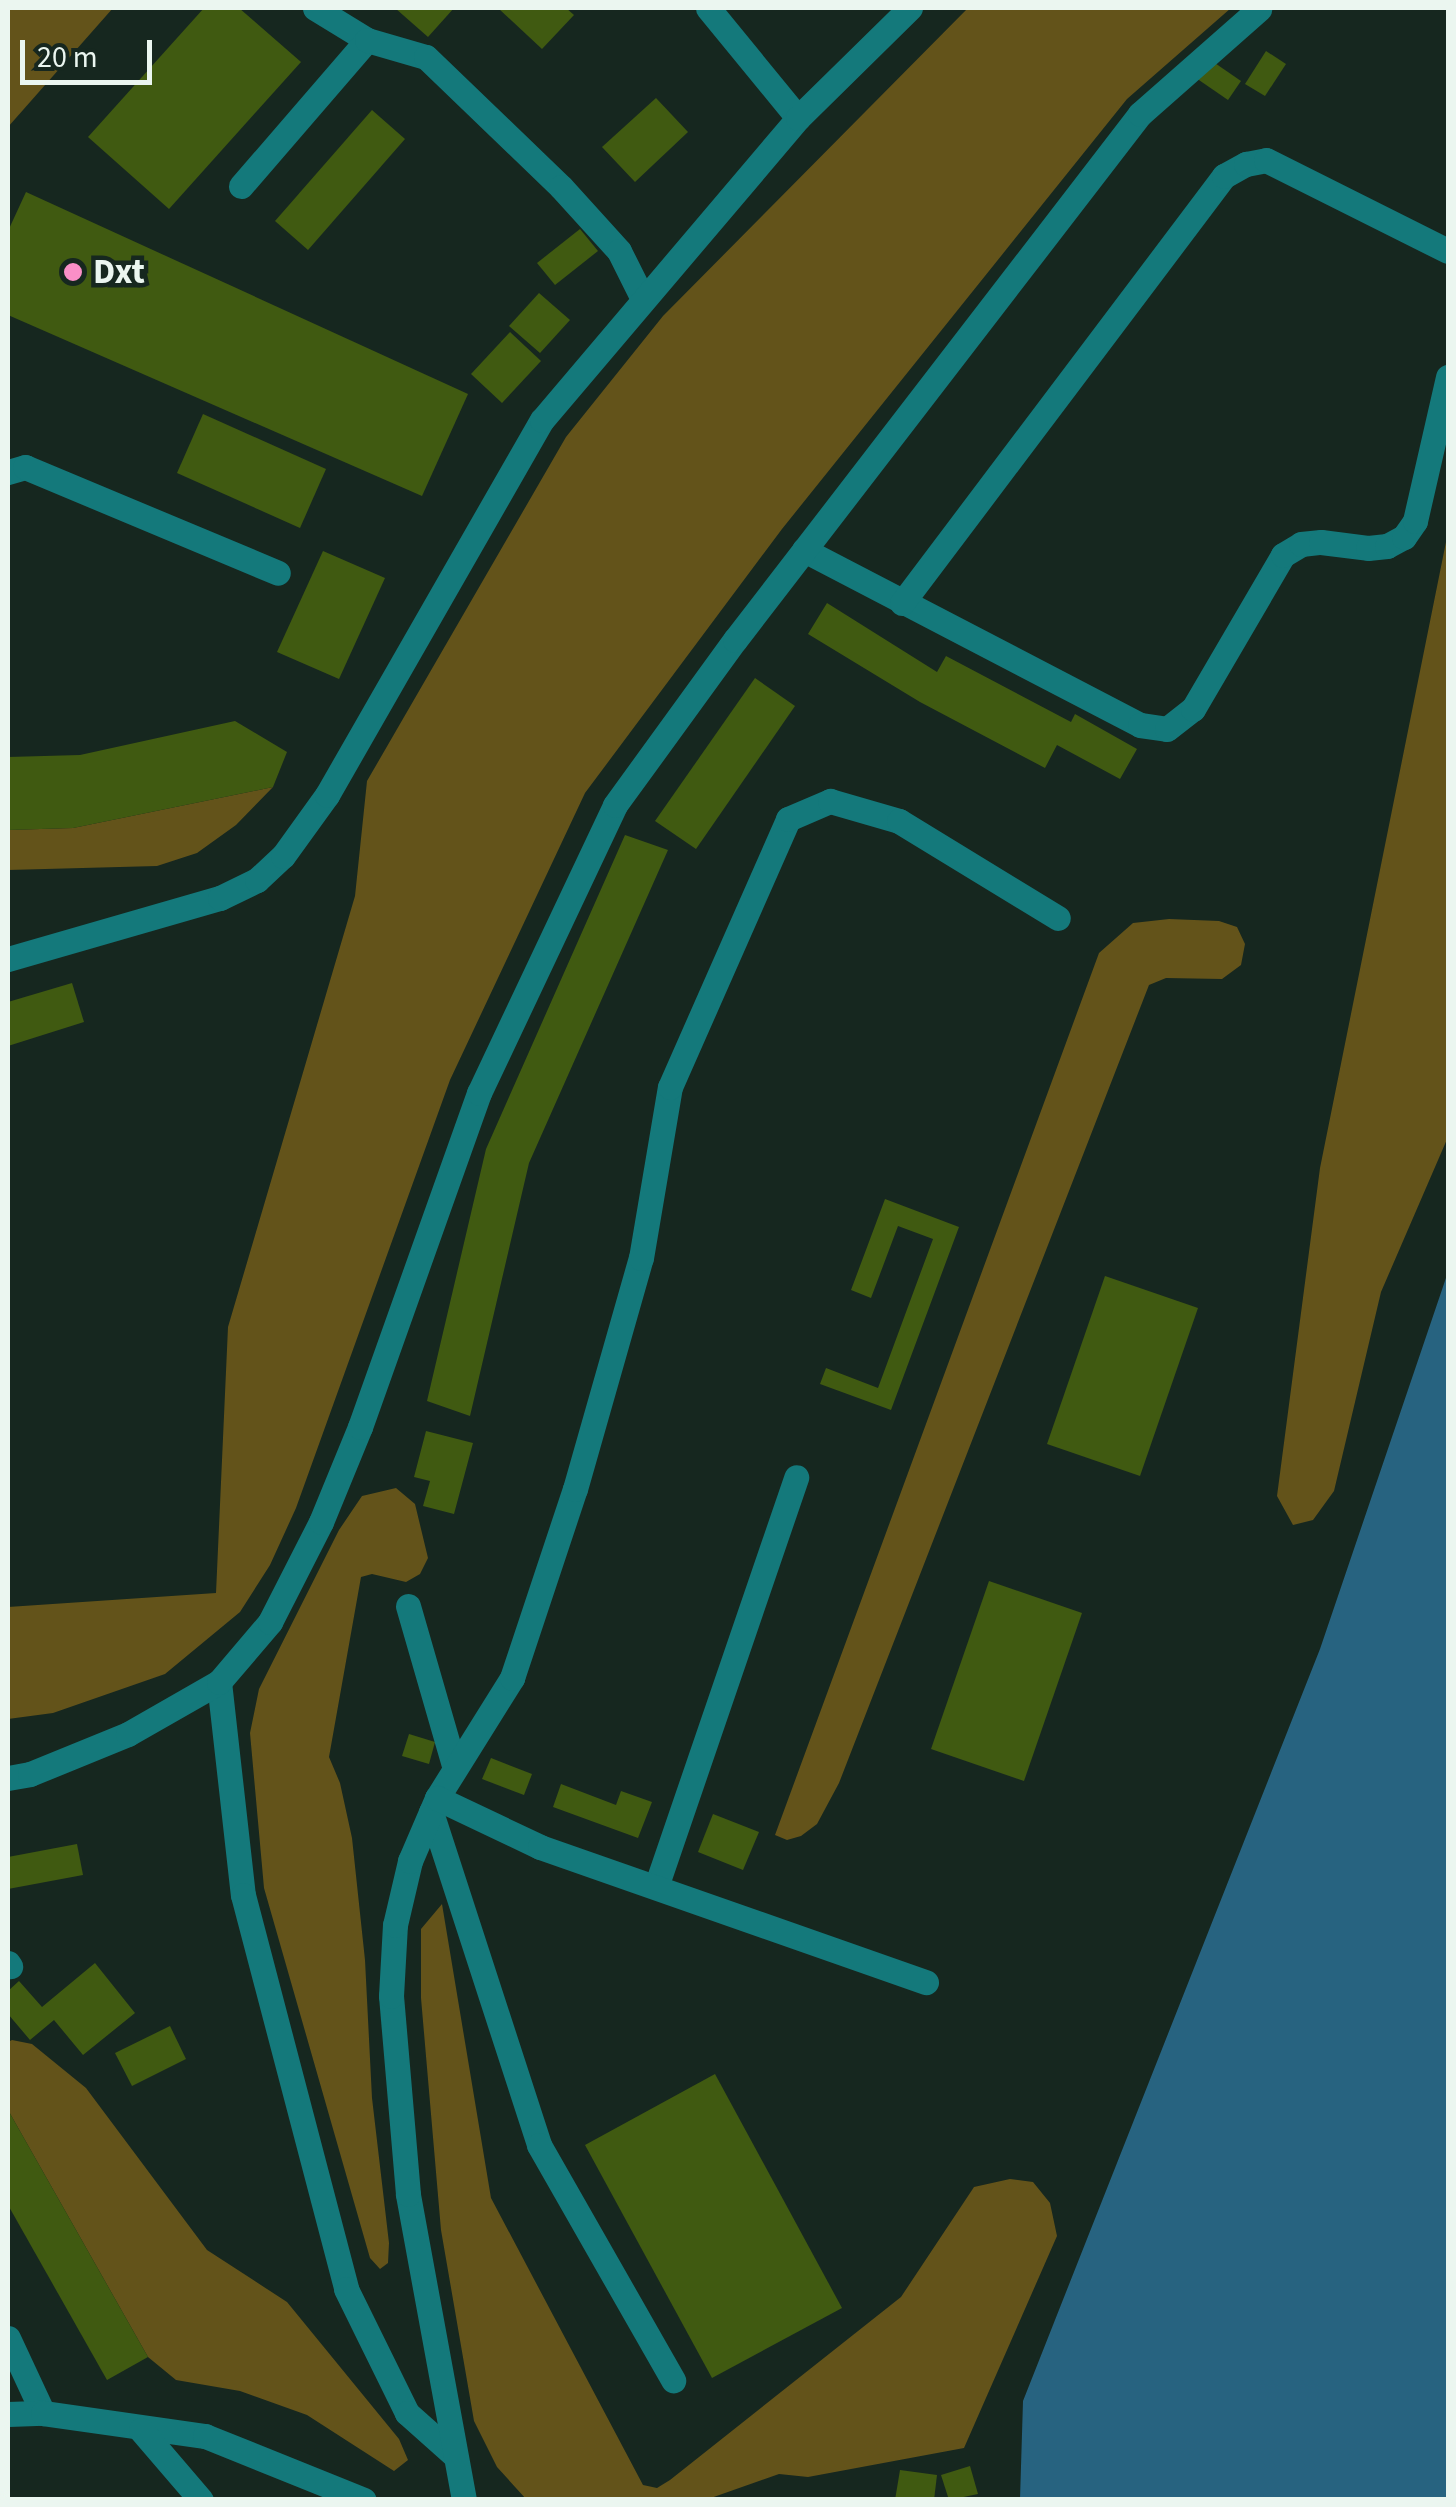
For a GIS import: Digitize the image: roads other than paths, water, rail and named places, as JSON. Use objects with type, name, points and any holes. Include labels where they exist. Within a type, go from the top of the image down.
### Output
[{"type":"lane","points":[[315,8],[367,40],[426,57],[562,188],[620,251],[643,300]]},
{"type":"lane","points":[[708,8],[798,118]]},
{"type":"lane","points":[[8,959],[220,898],[257,880],[283,856],[328,795],[542,420],[798,118],[910,8]]},
{"type":"lane","points":[[8,1778],[30,1774],[128,1734],[220,1682],[270,1622],[321,1522],[479,1093],[615,805],[804,550],[1140,114],[1259,8]]},
{"type":"lane","points":[[241,186],[367,40]]},
{"type":"lane","points":[[902,603],[1224,176],[1246,164],[1266,160],[1448,250]]},
{"type":"lane","points":[[804,550],[850,570],[902,603],[1140,725],[1167,730],[1193,708],[1283,555],[1301,544],[1322,542],[1368,548],[1386,546],[1404,537],[1415,521],[1448,378]]},
{"type":"lane","points":[[8,472],[26,467],[278,573]]},
{"type":"lane","points":[[464,2500],[408,2194],[391,1996],[395,1925],[410,1861],[434,1805],[454,1765],[512,1678],[575,1488],[641,1258],[670,1087],[788,820],[830,801],[899,821],[1058,918]]},
{"type":"lane","points":[[657,1884],[796,1477]]},
{"type":"lane","points":[[408,1606],[454,1765]]},
{"type":"lane","points":[[220,1682],[243,1896],[346,2290],[407,2413],[453,2454]]},
{"type":"lane","points":[[434,1805],[540,1847],[657,1884],[926,1982]]},
{"type":"lane","points":[[434,1805],[539,2145],[674,2380]]},
{"type":"lane","points":[[8,2338],[43,2413]]},
{"type":"lane","points":[[8,2414],[43,2413],[141,2430],[205,2436],[364,2500]]},
{"type":"lane","points":[[141,2430],[201,2500]]},
{"type":"water","points":[[1448,1272],[1448,2499],[1020,2499],[1023,2401],[1320,1649]]},
{"type":"place","name":"Dxt","points":[[73,272]]}]
